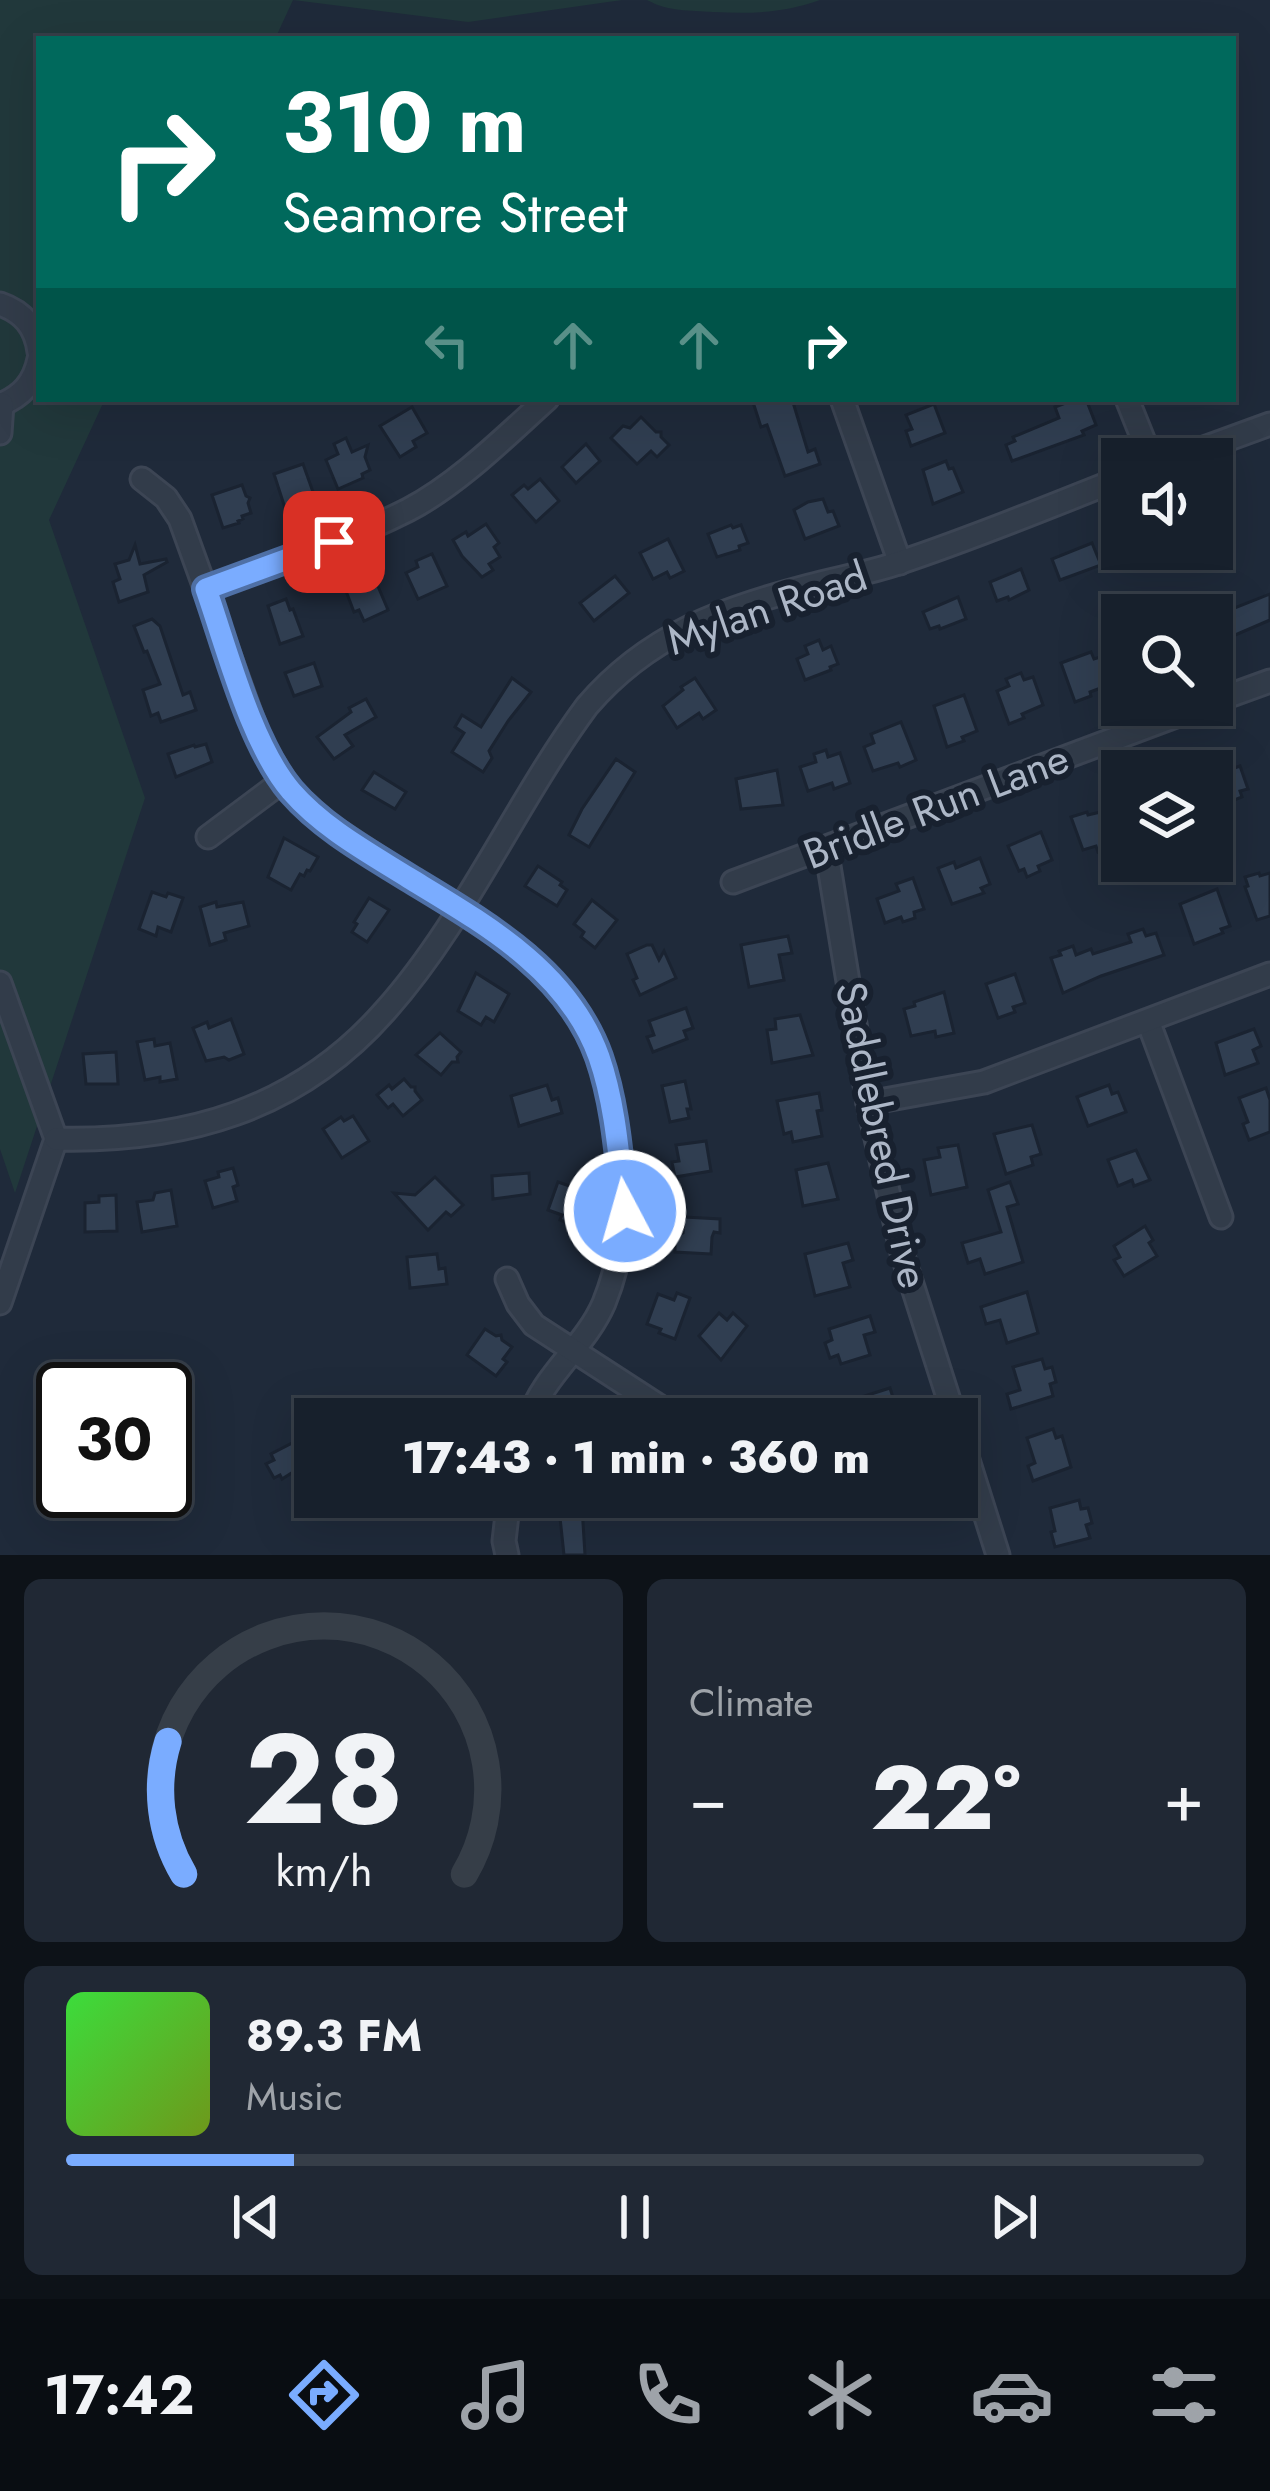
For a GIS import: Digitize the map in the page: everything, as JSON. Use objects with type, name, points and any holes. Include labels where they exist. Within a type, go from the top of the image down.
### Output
[{"type":"street","points":[[0,304],[18,312],[36,336]]},
{"type":"street","points":[[0,434],[1,405],[15,399],[36,373]]},
{"type":"street","points":[[206,589],[409,510],[497,445],[545,402]]},
{"type":"street","points":[[843,402],[900,562]]},
{"type":"street","points":[[1128,402],[1143,438]]},
{"type":"street","points":[[1232,438],[1270,424]]},
{"type":"street","points":[[142,479],[174,507],[261,743],[284,780],[329,825],[524,953],[580,1019],[598,1056],[617,1139],[625,1211],[616,1263],[604,1303],[539,1398]]},
{"type":"street","name":"Mylan Road","points":[[56,1139],[130,1138],[198,1126],[269,1100],[351,1046],[426,958],[569,729],[607,682],[653,645],[707,620],[900,562],[1101,486]]},
{"type":"street","name":"Bridle Run Lane","points":[[1233,695],[1270,681]]},
{"type":"street","name":"Bridle Run Lane","points":[[734,882],[1150,726]]},
{"type":"street","points":[[208,837],[284,780]]},
{"type":"street","name":"Saddlebred Drive","points":[[826,848],[868,1103],[902,1253],[948,1398]]},
{"type":"street","points":[[868,1103],[984,1082],[1270,974]]},
{"type":"street","points":[[0,983],[56,1139],[0,1303]]},
{"type":"street","points":[[1148,1021],[1221,1217]]},
{"type":"street","points":[[507,1279],[535,1325],[647,1398]]},
{"type":"street","name":"Saddlebred Drive","points":[[978,1492],[998,1555]]},
{"type":"street","points":[[507,1518],[507,1555]]},
{"type":"green space","points":[[0,0],[293,0],[276,36],[36,36],[36,402],[104,402],[49,520],[145,798],[15,1193],[0,1149]]},
{"type":"green space","points":[[293,0],[622,0],[468,22]]},
{"type":"green space","points":[[647,0],[820,0],[741,13],[679,10]]},
{"type":"building","points":[[753,402],[793,402],[808,452],[815,449],[820,464],[785,476],[767,425],[761,427]]},
{"type":"building","points":[[1087,402],[1096,425],[1082,431],[1084,435],[1012,461],[1006,445],[1015,441],[1013,437],[1059,418],[1055,407]]},
{"type":"building","points":[[934,404],[945,433],[911,446],[906,431],[912,429],[906,415]]},
{"type":"building","points":[[412,407],[427,433],[400,457],[380,426]]},
{"type":"building","points":[[641,417],[669,445],[657,457],[651,451],[637,464],[611,438]]},
{"type":"building","points":[[346,438],[352,452],[368,445],[365,457],[370,470],[338,489],[326,460],[338,454],[334,444]]},
{"type":"building","points":[[586,444],[600,461],[576,483],[562,467]]},
{"type":"building","points":[[946,461],[963,492],[933,504],[923,470]]},
{"type":"building","points":[[303,464],[313,492],[285,508],[274,474]]},
{"type":"building","points":[[540,479],[559,501],[536,522],[512,495]]},
{"type":"building","points":[[242,485],[250,498],[251,513],[223,528],[212,495]]},
{"type":"building","points":[[823,499],[839,526],[805,539],[794,510]]},
{"type":"building","points":[[486,524],[499,543],[494,547],[500,557],[482,577],[453,540]]},
{"type":"building","points":[[741,525],[748,543],[717,557],[708,534]]},
{"type":"building","points":[[668,539],[684,571],[653,579],[640,553]]},
{"type":"building","points":[[1092,543],[1101,565],[1060,580],[1052,559]]},
{"type":"building","points":[[135,545],[140,564],[167,562],[144,575],[148,592],[119,602],[113,582],[120,579],[115,564],[129,560]]},
{"type":"building","points":[[432,554],[447,586],[418,599],[406,573],[418,567],[416,561]]},
{"type":"building","points":[[1021,569],[1029,590],[997,601],[990,582]]},
{"type":"building","points":[[615,576],[629,593],[594,621],[580,603]]},
{"type":"building","points":[[377,584],[388,610],[364,621],[359,610],[354,612],[346,591]]},
{"type":"building","points":[[1270,594],[1270,620],[1233,636],[1233,609]]},
{"type":"building","points":[[958,597],[966,619],[930,629],[923,612]]},
{"type":"building","points":[[286,599],[303,636],[280,644],[268,606]]},
{"type":"building","points":[[152,619],[160,626],[183,695],[190,692],[196,710],[161,722],[158,713],[151,716],[143,690],[160,684],[134,626]]},
{"type":"building","points":[[819,640],[823,650],[831,646],[838,664],[805,680],[797,659],[808,654],[805,646]]},
{"type":"building","points":[[1091,652],[1094,659],[1101,657],[1101,688],[1075,702],[1061,663]]},
{"type":"building","points":[[314,663],[322,686],[294,696],[285,673]]},
{"type":"building","points":[[1021,673],[1024,680],[1033,677],[1043,705],[1009,724],[997,691],[1009,686],[1006,679]]},
{"type":"building","points":[[512,678],[531,692],[489,751],[492,758],[483,772],[452,752],[464,733],[455,727],[462,715],[481,727]]},
{"type":"building","points":[[695,678],[716,710],[703,719],[699,713],[677,728],[663,706]]},
{"type":"building","points":[[964,695],[977,731],[947,747],[934,706]]},
{"type":"building","points":[[366,699],[376,717],[345,735],[353,746],[334,759],[317,737]]},
{"type":"building","points":[[901,722],[916,760],[873,771],[864,747],[874,743],[871,734]]},
{"type":"building","points":[[206,744],[212,762],[176,777],[168,754]]},
{"type":"building","points":[[826,750],[828,757],[840,753],[850,783],[808,791],[800,767],[816,762],[814,754]]},
{"type":"building","points":[[616,759],[635,772],[589,847],[569,835]]},
{"type":"building","points":[[1240,766],[1248,789],[1233,801],[1233,768]]},
{"type":"building","points":[[777,770],[783,805],[741,809],[736,779]]},
{"type":"building","points":[[374,772],[406,792],[395,809],[362,790]]},
{"type":"building","points":[[1101,812],[1098,852],[1096,846],[1083,850],[1071,817]]},
{"type":"building","points":[[1041,832],[1052,860],[1027,877],[1024,869],[1019,871],[1008,846]]},
{"type":"building","points":[[284,838],[318,857],[291,890],[268,877]]},
{"type":"building","points":[[980,858],[990,884],[981,888],[984,893],[952,904],[938,868],[954,862],[956,868]]},
{"type":"building","points":[[538,866],[567,890],[557,906],[525,886]]},
{"type":"building","points":[[1270,873],[1270,916],[1257,920],[1245,877]]},
{"type":"building","points":[[913,878],[924,909],[914,912],[915,918],[885,923],[877,899],[899,891],[896,884]]},
{"type":"building","points":[[1217,889],[1230,926],[1194,944],[1180,904]]},
{"type":"building","points":[[152,892],[183,898],[171,932],[158,927],[156,936],[139,929]]},
{"type":"building","points":[[369,898],[389,910],[367,942],[352,932]]},
{"type":"building","points":[[592,900],[617,920],[595,948],[574,924]]},
{"type":"building","points":[[216,902],[217,907],[243,902],[249,926],[224,933],[226,940],[210,945],[200,907]]},
{"type":"building","points":[[1143,929],[1146,936],[1156,933],[1164,955],[1063,993],[1051,958],[1061,955],[1059,951],[1073,946],[1076,955],[1091,949],[1093,954],[1131,942],[1128,934]]},
{"type":"building","points":[[788,936],[792,953],[779,955],[784,980],[749,987],[741,945]]},
{"type":"building","points":[[652,945],[659,960],[664,951],[676,978],[640,995],[627,954]]},
{"type":"building","points":[[476,973],[509,994],[494,1022],[486,1017],[481,1025],[458,1011]]},
{"type":"building","points":[[1015,974],[1025,1003],[998,1018],[986,984]]},
{"type":"building","points":[[944,992],[954,1033],[911,1036],[904,1009]]},
{"type":"building","points":[[686,1008],[693,1028],[684,1031],[687,1039],[653,1052],[647,1037],[654,1035],[649,1021]]},
{"type":"building","points":[[800,1015],[813,1055],[772,1063],[767,1030],[776,1029],[775,1019]]},
{"type":"building","points":[[231,1019],[244,1054],[206,1061],[193,1028],[207,1022],[209,1028]]},
{"type":"building","points":[[1254,1029],[1261,1046],[1253,1050],[1258,1063],[1225,1075],[1216,1043]]},
{"type":"building","points":[[440,1033],[461,1052],[458,1062],[452,1062],[441,1075],[416,1055]]},
{"type":"building","points":[[154,1039],[155,1046],[170,1043],[177,1079],[145,1080],[137,1042]]},
{"type":"building","points":[[116,1052],[118,1084],[86,1084],[83,1054]]},
{"type":"building","points":[[404,1079],[422,1100],[403,1116],[377,1095]]},
{"type":"building","points":[[685,1081],[689,1118],[670,1122],[662,1086]]},
{"type":"building","points":[[547,1085],[562,1113],[519,1126],[511,1096]]},
{"type":"building","points":[[1109,1085],[1112,1094],[1118,1092],[1126,1112],[1088,1126],[1077,1097]]},
{"type":"building","points":[[1266,1088],[1270,1132],[1249,1140],[1239,1098]]},
{"type":"building","points":[[819,1093],[822,1136],[793,1142],[791,1132],[784,1134],[777,1101]]},
{"type":"building","points":[[353,1116],[369,1141],[342,1158],[323,1129],[341,1117],[344,1121]]},
{"type":"building","points":[[1032,1125],[1041,1154],[1031,1157],[1033,1165],[1006,1174],[994,1134]]},
{"type":"building","points":[[706,1141],[711,1171],[675,1177],[676,1145]]},
{"type":"building","points":[[958,1145],[967,1187],[931,1195],[924,1160],[940,1157],[938,1148]]},
{"type":"building","points":[[1136,1150],[1150,1180],[1118,1186],[1108,1160]]},
{"type":"building","points":[[828,1163],[838,1199],[803,1206],[796,1170]]},
{"type":"building","points":[[233,1168],[237,1201],[213,1208],[205,1181]]},
{"type":"building","points":[[529,1173],[530,1194],[493,1199],[492,1176]]},
{"type":"building","points":[[435,1177],[463,1205],[451,1216],[446,1212],[428,1230],[394,1193],[415,1195]]},
{"type":"building","points":[[558,1182],[587,1192],[575,1226],[548,1210]]},
{"type":"building","points":[[1010,1182],[1018,1204],[1007,1207],[1023,1262],[985,1274],[980,1259],[968,1263],[962,1243],[1001,1232],[988,1190]]},
{"type":"building","points":[[171,1190],[177,1226],[142,1232],[137,1202]]},
{"type":"building","points":[[116,1195],[117,1231],[85,1232],[85,1203]]},
{"type":"building","points":[[684,1217],[720,1219],[711,1254],[675,1252],[675,1236],[683,1233]]},
{"type":"building","points":[[1145,1226],[1157,1256],[1124,1276],[1114,1260],[1120,1257],[1114,1246]]},
{"type":"building","points":[[848,1243],[853,1260],[843,1263],[850,1287],[815,1296],[805,1254]]},
{"type":"building","points":[[437,1254],[447,1284],[410,1288],[407,1257]]},
{"type":"building","points":[[1027,1292],[1038,1333],[1007,1343],[1000,1320],[986,1324],[981,1307]]},
{"type":"building","points":[[677,1293],[690,1298],[675,1339],[647,1324],[658,1294],[674,1300]]},
{"type":"building","points":[[719,1313],[727,1320],[733,1313],[747,1326],[721,1360],[699,1336]]},
{"type":"building","points":[[870,1316],[875,1332],[864,1335],[870,1355],[841,1364],[838,1355],[830,1358],[825,1343],[832,1340],[829,1329]]},
{"type":"building","points":[[485,1329],[501,1335],[512,1347],[496,1376],[467,1355]]},
{"type":"building","points":[[1042,1359],[1045,1369],[1052,1367],[1053,1396],[1011,1409],[1007,1394],[1020,1390],[1013,1367]]},
{"type":"building","points":[[890,1388],[893,1398],[858,1398]]},
{"type":"building","points":[[1053,1429],[1056,1438],[1062,1436],[1071,1467],[1033,1481],[1028,1466],[1035,1463],[1027,1438]]},
{"type":"building","points":[[294,1442],[294,1471],[274,1478],[266,1464],[274,1460],[271,1454]]},
{"type":"building","points":[[1079,1500],[1081,1509],[1088,1508],[1090,1538],[1055,1547],[1050,1508]]},
{"type":"building","points":[[560,1518],[583,1518],[585,1555],[564,1555]]},
{"type":"route","points":[[334,542],[206,589],[261,743],[291,791],[312,812],[524,953],[547,975],[580,1019],[598,1056],[617,1139],[625,1211]]}]
